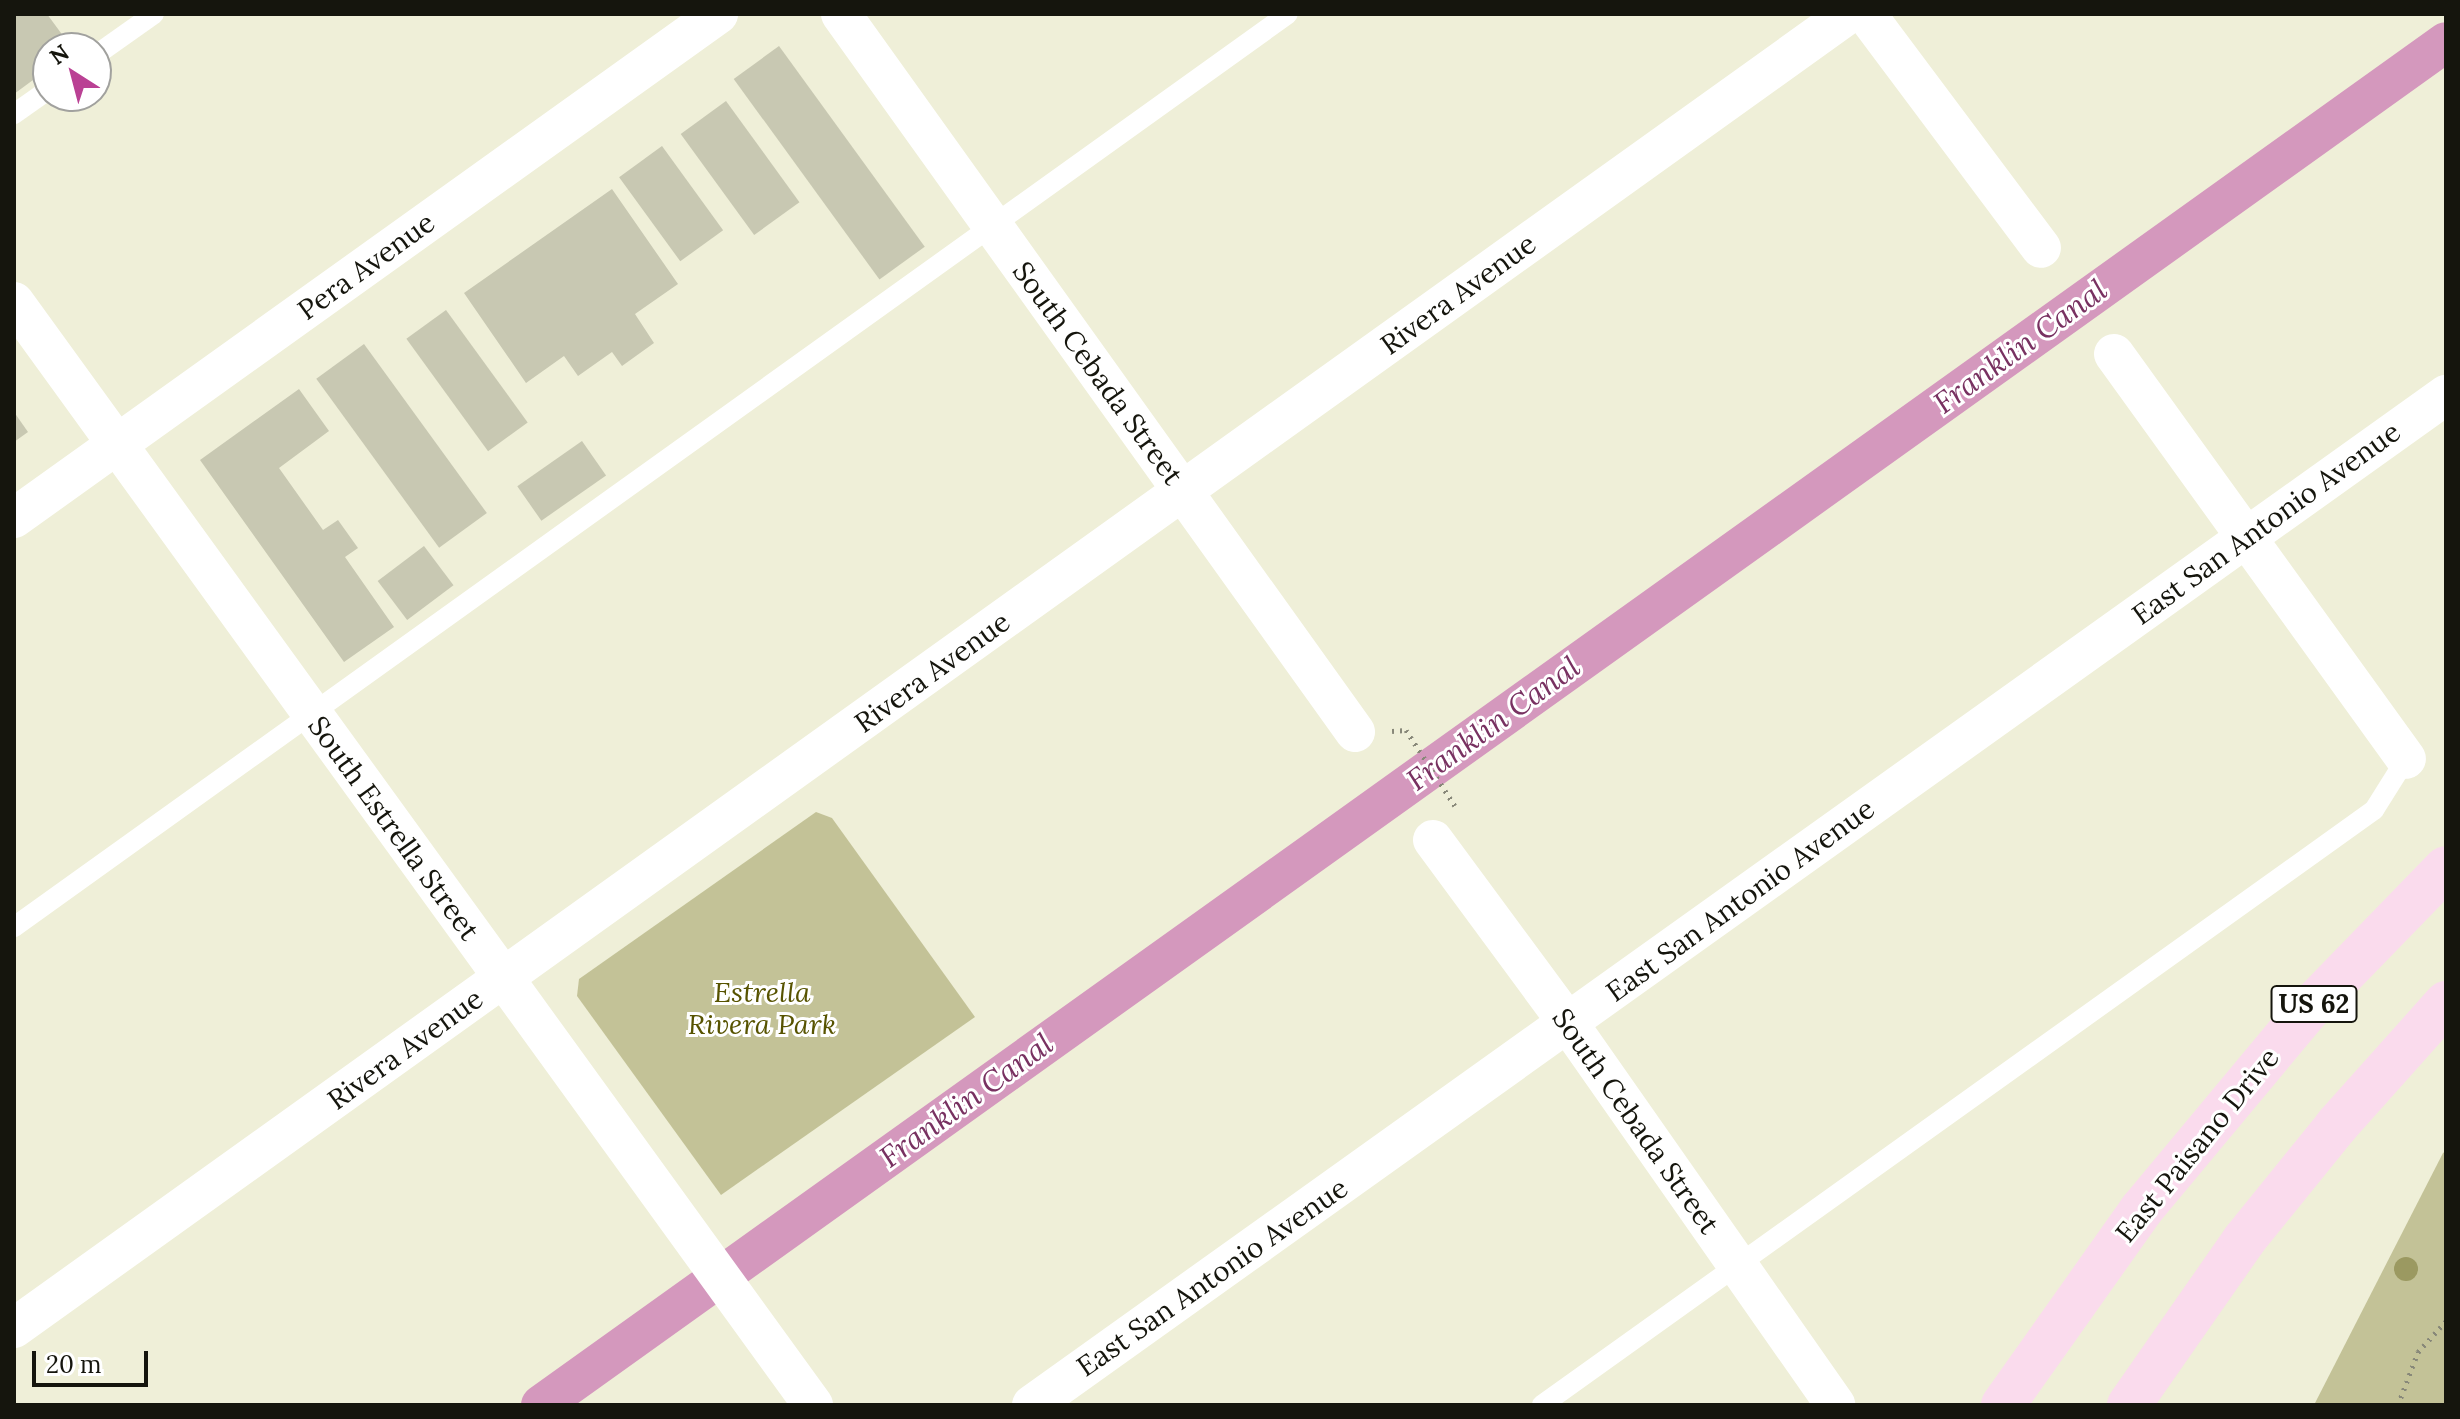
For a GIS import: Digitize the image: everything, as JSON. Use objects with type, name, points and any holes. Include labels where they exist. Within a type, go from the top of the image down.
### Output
[{"type":"main road","name":"East Paisano Drive","points":[[2003,1405],[2141,1210],[2305,1013],[2446,868]]},
{"type":"main road","points":[[2129,1405],[2244,1240],[2337,1125],[2446,1003]]},
{"type":"street","name":"Pera Avenue","points":[[14,518],[718,14]]},
{"type":"street","name":"South Cebada Street","points":[[841,14],[1355,732]]},
{"type":"street","name":"Rivera Avenue","points":[[14,1328],[1848,14]]},
{"type":"street","points":[[1866,14],[2041,248]]},
{"type":"street","name":"South Estrella Street","points":[[14,302],[813,1405]]},
{"type":"street","points":[[2114,354],[2406,759]]},
{"type":"street","name":"East San Antonio Avenue","points":[[1032,1405],[2446,395]]},
{"type":"street","name":"South Cebada Street","points":[[1433,840],[1568,1023],[1835,1405]]},
{"type":"lane","points":[[112,44],[154,14]]},
{"type":"lane","points":[[14,927],[1288,14]]},
{"type":"lane","points":[[14,114],[32,101]]},
{"type":"lane","points":[[1542,1405],[2374,810],[2406,759]]},
{"type":"path","points":[[1406,730],[1456,804]]},
{"type":"path","points":[[2398,1405],[2418,1352],[2446,1321]]},
{"type":"green space","name":"Estrella Rivera Park","points":[[816,812],[832,818],[975,1017],[721,1195],[577,996],[579,979]]},
{"type":"green space","points":[[2446,1151],[2446,1405],[2314,1405],[2443,1153]]},
{"type":"building","points":[[14,14],[47,14],[60,32],[32,32],[32,81],[14,94]]},
{"type":"building","points":[[779,46],[925,247],[879,280],[734,79]]},
{"type":"building","points":[[726,101],[799,202],[754,235],[681,134]]},
{"type":"building","points":[[662,146],[723,230],[680,261],[619,177]]},
{"type":"building","points":[[612,189],[678,284],[635,314],[654,343],[622,366],[612,352],[578,376],[564,356],[526,383],[464,293]]},
{"type":"building","points":[[446,310],[528,422],[488,451],[406,339]]},
{"type":"building","points":[[364,344],[487,513],[439,548],[316,379]]},
{"type":"building","points":[[299,389],[329,431],[279,468],[323,530],[338,520],[358,548],[345,557],[394,627],[344,662],[200,460]]},
{"type":"building","points":[[14,412],[28,432],[14,442]]},
{"type":"building","points":[[582,441],[606,475],[541,521],[517,486]]},
{"type":"building","points":[[424,546],[453,585],[407,620],[378,581]]},
{"type":"waterway","name":"Franklin Canal","points":[[541,1405],[2446,42]]}]
